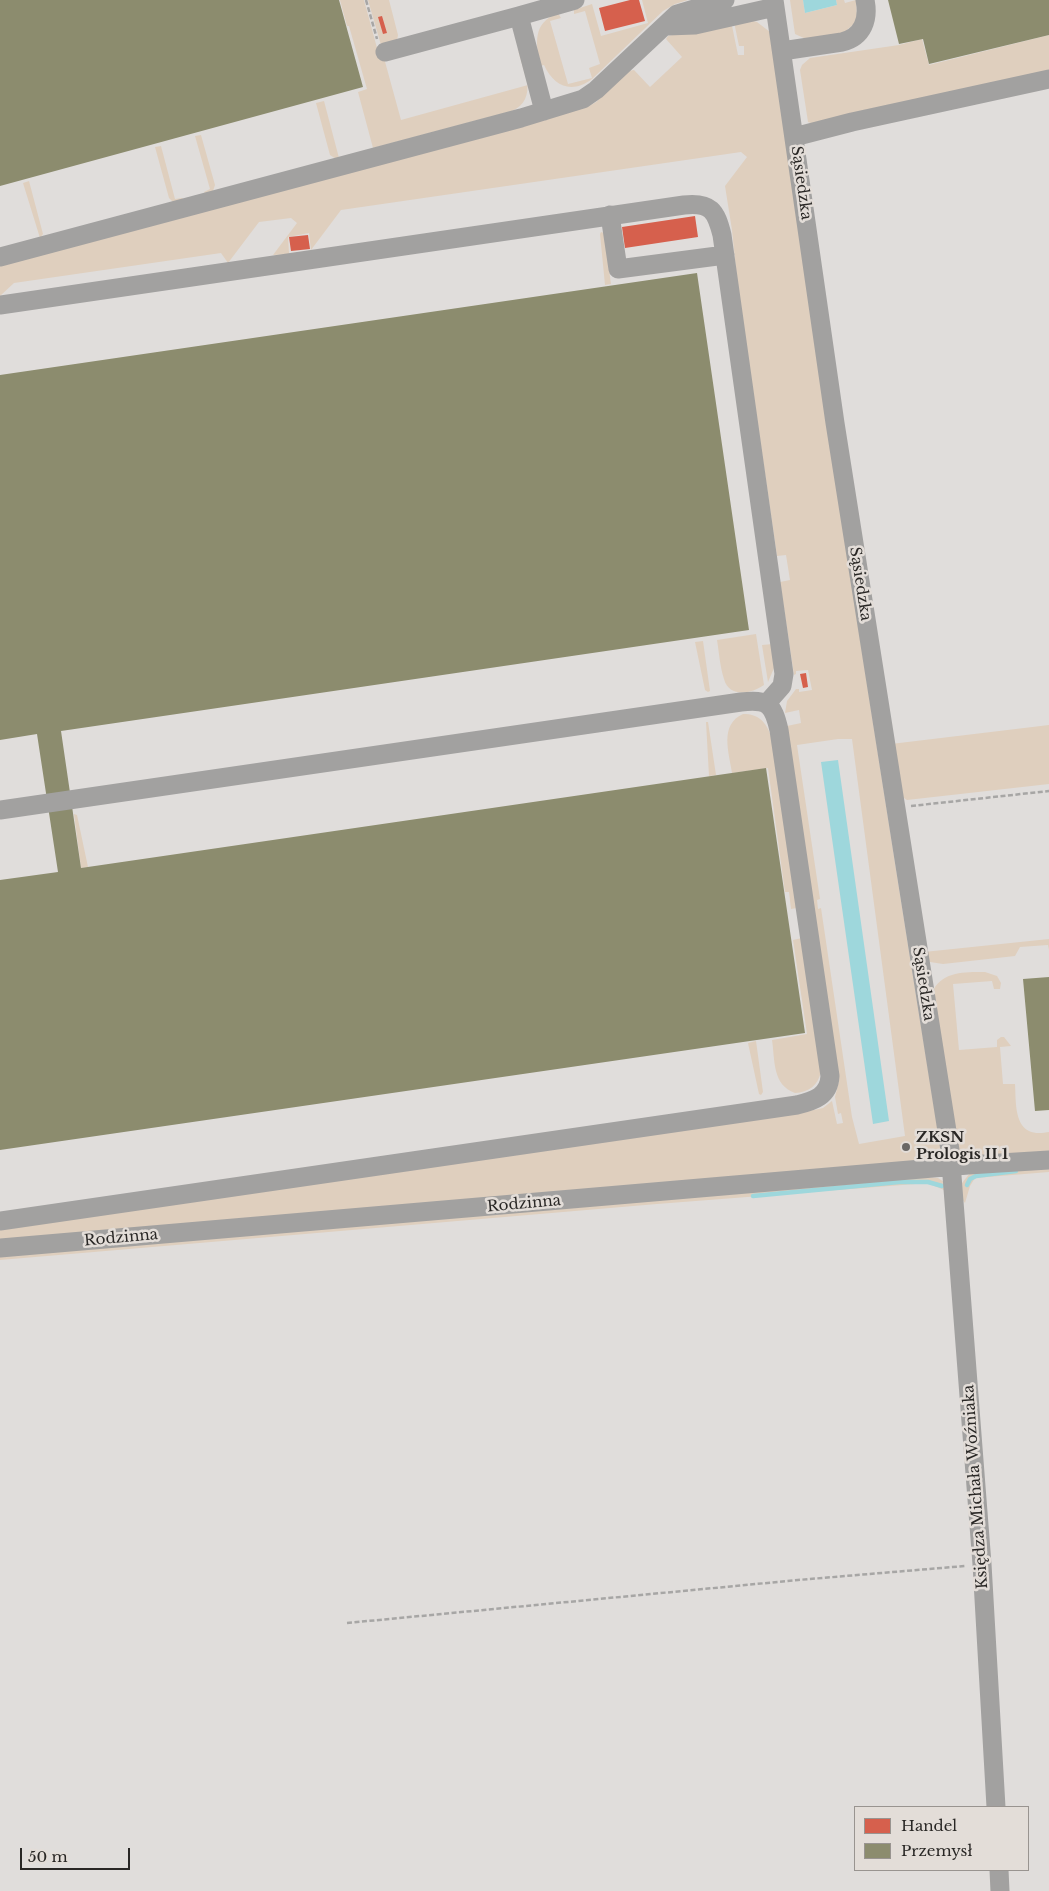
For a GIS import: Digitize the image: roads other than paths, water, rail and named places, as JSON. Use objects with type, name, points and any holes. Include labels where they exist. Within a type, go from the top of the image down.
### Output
[{"type":"street","points":[[385,52],[574,0]]},
{"type":"street","points":[[0,257],[544,111],[587,97],[682,12],[725,0]]},
{"type":"street","points":[[782,51],[842,42],[851,38],[858,33],[866,20],[865,0]]},
{"type":"street","points":[[667,26],[695,26],[774,4]]},
{"type":"street","name":"Sąsiedzka","points":[[774,4],[835,423],[952,1167]]},
{"type":"street","points":[[519,16],[544,111]]},
{"type":"street","points":[[794,137],[852,122],[1049,78]]},
{"type":"street","points":[[0,305],[684,204],[703,204],[715,213],[725,255],[784,674],[782,686],[767,703]]},
{"type":"street","points":[[610,216],[618,269],[725,255]]},
{"type":"street","points":[[0,810],[741,702],[757,701],[767,703],[775,712],[779,730],[830,1076],[829,1086],[820,1097],[797,1105],[0,1221]]},
{"type":"street","name":"Rodzinna","points":[[0,1248],[1049,1160]]},
{"type":"street","name":"Księdza Michała Woźniaka","points":[[952,1167],[982,1564],[996,1806]]},
{"type":"street","points":[[999,1871],[1000,1891]]},
{"type":"water","points":[[803,0],[836,0],[837,5],[805,13]]},
{"type":"water","points":[[838,760],[889,1121],[873,1124],[821,762]]},
{"type":"waterway","points":[[967,1185],[970,1179],[976,1176],[1016,1171]]},
{"type":"waterway","points":[[753,1196],[899,1182],[928,1182],[942,1186]]},
{"type":"place","name":"ZKSN Prologis II 1","points":[[906,1147]]}]
